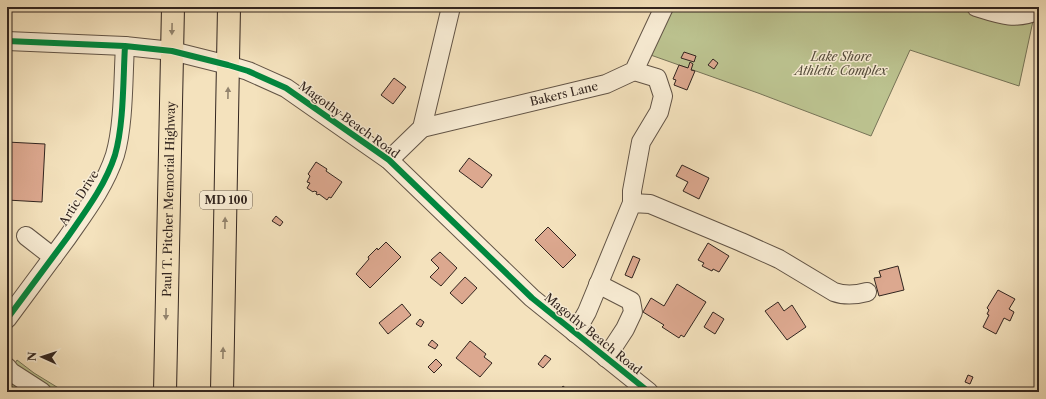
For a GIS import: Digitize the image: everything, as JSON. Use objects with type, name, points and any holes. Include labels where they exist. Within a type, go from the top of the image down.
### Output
[{"type":"main road","name":"Paul T. Pitcher Memorial Highway","points":[[165,392],[173,7]]},
{"type":"main road","name":"MD 100","points":[[222,392],[229,7]]},
{"type":"street","points":[[389,160],[422,128],[451,7]]},
{"type":"street","points":[[575,333],[587,312],[632,203],[632,191],[641,142],[659,112],[663,96],[657,78],[634,70],[664,7]]},
{"type":"street","points":[[976,7],[1006,16],[1029,15],[1039,10]]},
{"type":"street","name":"Magothy Beach Road","points":[[7,41],[125,46],[172,51],[248,71],[286,88],[389,160],[532,298],[648,392]]},
{"type":"street","name":"Artic Drive","points":[[7,319],[53,257],[99,190],[115,154],[120,120],[125,46]]},
{"type":"street","name":"Bakers Lane","points":[[422,128],[606,84],[634,70]]},
{"type":"street","points":[[632,203],[650,204],[741,242],[779,259],[834,292],[842,295],[867,292]]},
{"type":"street","points":[[26,236],[53,257]]},
{"type":"street","points":[[598,284],[631,300],[634,312],[606,358]]},
{"type":"street","points":[[7,368],[42,392]]},
{"type":"green space","name":"Lake Shore Athletic Complex","points":[[661,7],[1036,7],[1019,86],[910,50],[871,136],[758,93],[645,53]]},
{"type":"green space","points":[[17,360],[34,373],[65,392],[7,392],[7,377]]},
{"type":"building","points":[[684,52],[696,56],[694,62],[681,58]]},
{"type":"building","points":[[713,59],[718,63],[714,69],[708,65]]},
{"type":"building","points":[[690,62],[693,64],[691,70],[695,71],[687,90],[674,85],[676,80],[673,79],[679,65],[688,68]]},
{"type":"building","points":[[394,78],[406,87],[393,104],[381,95]]},
{"type":"building","points":[[7,142],[45,144],[42,202],[7,200]]},
{"type":"building","points":[[469,158],[492,175],[482,188],[459,171]]},
{"type":"building","points":[[316,162],[342,182],[331,198],[329,197],[327,200],[319,194],[316,194],[317,192],[313,192],[307,188],[310,183],[307,182],[310,176],[308,174]]},
{"type":"building","points":[[682,165],[709,178],[699,199],[683,191],[688,182],[676,176]]},
{"type":"building","points":[[276,216],[283,222],[280,226],[272,221]]},
{"type":"building","points":[[548,227],[576,255],[563,268],[535,240]]},
{"type":"building","points":[[386,242],[401,257],[370,288],[356,274],[369,259],[368,257]]},
{"type":"building","points":[[708,243],[729,256],[719,272],[713,269],[712,271],[702,266],[704,263],[698,260]]},
{"type":"building","points":[[440,252],[457,268],[441,286],[430,277],[439,268],[431,260]]},
{"type":"building","points":[[633,256],[640,259],[632,278],[625,275]]},
{"type":"building","points":[[898,266],[904,290],[879,296],[874,278],[881,277],[879,271]]},
{"type":"building","points":[[465,277],[477,288],[462,304],[450,293]]},
{"type":"building","points":[[677,284],[706,302],[684,337],[681,335],[679,338],[662,327],[664,325],[643,312],[651,298],[664,306]]},
{"type":"building","points":[[998,290],[1015,299],[1009,309],[1014,312],[1010,321],[1004,318],[996,334],[983,327],[989,315],[987,314],[989,310],[987,308]]},
{"type":"building","points":[[778,302],[784,311],[792,305],[806,327],[787,340],[765,311]]},
{"type":"building","points":[[402,304],[411,315],[388,334],[379,323]]},
{"type":"building","points":[[713,312],[724,319],[715,334],[704,327]]},
{"type":"building","points":[[420,319],[424,322],[421,327],[416,324]]},
{"type":"building","points":[[432,340],[438,345],[435,349],[428,345]]},
{"type":"building","points":[[470,341],[486,354],[484,357],[492,363],[480,377],[456,358]]},
{"type":"building","points":[[545,355],[551,359],[543,368],[538,364]]},
{"type":"building","points":[[436,359],[442,365],[434,373],[428,367]]},
{"type":"building","points":[[968,375],[973,377],[970,384],[965,382]]},
{"type":"building","points":[[563,386],[568,390],[572,392],[558,392]]},
{"type":"cycle path","points":[[7,41],[125,46],[172,51],[248,71],[286,88],[389,160],[532,298],[649,392]]},
{"type":"cycle path","points":[[7,319],[67,238],[100,188],[111,166],[115,155],[120,130],[123,101],[125,46]]}]
